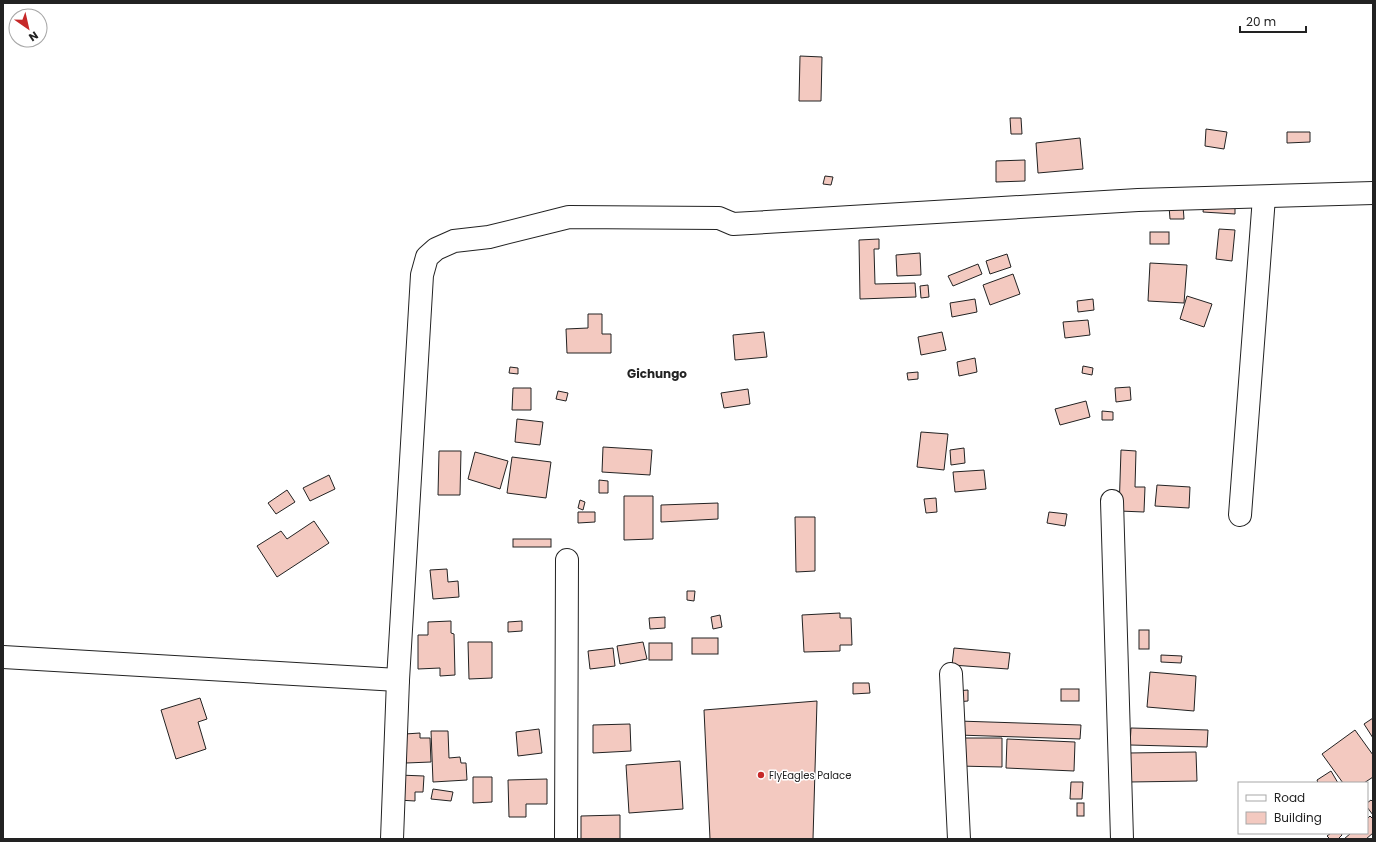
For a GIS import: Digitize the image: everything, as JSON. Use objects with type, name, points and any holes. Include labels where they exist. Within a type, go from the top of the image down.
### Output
[{"type":"street","points":[[392,839],[398,680],[422,274],[427,257],[436,249],[454,240],[489,237],[569,217],[719,218],[733,224],[1138,200],[1373,193]]},
{"type":"street","points":[[1240,515],[1264,196]]},
{"type":"street","points":[[1112,501],[1122,839]]},
{"type":"street","points":[[566,839],[568,560]]},
{"type":"street","points":[[3,657],[398,680]]},
{"type":"street","points":[[951,674],[959,839]]},
{"type":"building","points":[[800,56],[822,57],[821,101],[799,101]]},
{"type":"building","points":[[1010,118],[1021,118],[1022,134],[1011,134]]},
{"type":"building","points":[[1206,129],[1227,132],[1224,149],[1205,146]]},
{"type":"building","points":[[1287,132],[1310,132],[1310,142],[1287,143]]},
{"type":"building","points":[[1080,138],[1083,169],[1038,173],[1036,143]]},
{"type":"building","points":[[1025,160],[1025,181],[996,182],[996,161]]},
{"type":"building","points":[[825,176],[833,177],[831,185],[823,184]]},
{"type":"building","points":[[1204,203],[1235,204],[1235,214],[1203,212]]},
{"type":"building","points":[[1183,205],[1184,219],[1170,219],[1169,206]]},
{"type":"building","points":[[1219,229],[1235,230],[1232,261],[1216,259]]},
{"type":"building","points":[[1150,232],[1169,232],[1169,244],[1150,244]]},
{"type":"building","points":[[879,239],[879,249],[874,249],[875,284],[915,283],[916,297],[860,299],[859,240]]},
{"type":"building","points":[[920,253],[921,275],[897,276],[896,255]]},
{"type":"building","points":[[1007,254],[1011,267],[990,274],[986,261]]},
{"type":"building","points":[[1150,263],[1187,265],[1184,303],[1148,301]]},
{"type":"building","points":[[978,264],[982,274],[953,286],[948,276]]},
{"type":"building","points":[[1013,274],[1020,294],[990,305],[983,285]]},
{"type":"building","points":[[928,285],[929,297],[921,298],[920,286]]},
{"type":"building","points":[[1187,296],[1212,304],[1204,327],[1180,319]]},
{"type":"building","points":[[975,299],[977,312],[952,317],[950,303]]},
{"type":"building","points":[[1093,299],[1094,310],[1078,312],[1077,301]]},
{"type":"building","points":[[588,314],[602,314],[602,334],[611,334],[611,353],[567,353],[566,329],[588,328]]},
{"type":"building","points":[[1088,320],[1090,335],[1065,338],[1063,322]]},
{"type":"building","points":[[764,332],[767,357],[735,360],[733,335]]},
{"type":"building","points":[[942,332],[946,350],[921,355],[918,337]]},
{"type":"building","points":[[975,358],[977,372],[959,376],[957,362]]},
{"type":"building","points":[[1083,366],[1093,368],[1092,375],[1082,373]]},
{"type":"building","points":[[510,367],[518,368],[518,374],[509,373]]},
{"type":"building","points":[[918,372],[918,379],[908,380],[907,373]]},
{"type":"building","points":[[1130,387],[1131,400],[1116,402],[1115,388]]},
{"type":"building","points":[[513,388],[531,388],[531,410],[512,410]]},
{"type":"building","points":[[748,389],[750,404],[724,408],[721,393]]},
{"type":"building","points":[[558,391],[568,393],[566,401],[556,399]]},
{"type":"building","points":[[1086,401],[1090,417],[1060,425],[1055,409]]},
{"type":"building","points":[[1102,411],[1113,412],[1113,420],[1102,420]]},
{"type":"building","points":[[517,419],[543,422],[540,445],[515,442]]},
{"type":"building","points":[[921,432],[948,434],[944,470],[917,467]]},
{"type":"building","points":[[603,447],[652,450],[650,475],[602,472]]},
{"type":"building","points":[[964,448],[965,463],[951,465],[950,450]]},
{"type":"building","points":[[1121,450],[1136,451],[1135,487],[1145,487],[1144,512],[1119,511]]},
{"type":"building","points":[[439,451],[461,451],[460,495],[438,495]]},
{"type":"building","points":[[475,452],[508,461],[500,489],[468,479]]},
{"type":"building","points":[[512,457],[551,462],[546,498],[507,493]]},
{"type":"building","points":[[984,470],[986,489],[955,492],[953,472]]},
{"type":"building","points":[[329,475],[335,489],[310,501],[303,488]]},
{"type":"building","points":[[599,480],[608,481],[608,493],[599,493]]},
{"type":"building","points":[[1157,485],[1190,487],[1189,508],[1155,506]]},
{"type":"building","points":[[287,490],[295,502],[276,514],[268,503]]},
{"type":"building","points":[[624,496],[653,496],[653,539],[624,540]]},
{"type":"building","points":[[936,498],[937,512],[926,513],[924,499]]},
{"type":"building","points":[[580,500],[585,502],[583,510],[578,508]]},
{"type":"building","points":[[718,503],[718,519],[661,522],[661,505]]},
{"type":"building","points":[[578,512],[595,512],[595,522],[578,523]]},
{"type":"building","points":[[1049,512],[1067,514],[1065,526],[1047,523]]},
{"type":"building","points":[[795,517],[815,517],[815,571],[796,572]]},
{"type":"building","points":[[314,521],[329,543],[277,577],[257,546],[281,531],[287,539]]},
{"type":"building","points":[[513,539],[551,539],[551,547],[513,547]]},
{"type":"building","points":[[447,569],[448,582],[458,581],[459,597],[433,599],[430,570]]},
{"type":"building","points":[[687,591],[695,591],[694,601],[687,600]]},
{"type":"building","points":[[840,613],[840,618],[851,618],[852,645],[840,645],[840,651],[804,652],[802,615]]},
{"type":"building","points":[[720,615],[722,627],[713,629],[711,617]]},
{"type":"building","points":[[665,617],[665,628],[650,629],[649,618]]},
{"type":"building","points":[[451,621],[451,633],[454,634],[455,675],[440,676],[440,668],[418,669],[418,635],[428,635],[428,622]]},
{"type":"building","points":[[522,621],[522,631],[508,632],[508,622]]},
{"type":"building","points":[[1139,630],[1149,630],[1149,649],[1139,649]]},
{"type":"building","points":[[692,638],[718,638],[718,654],[692,654]]},
{"type":"building","points":[[468,642],[492,642],[492,678],[469,679]]},
{"type":"building","points":[[643,642],[647,659],[620,664],[617,646]]},
{"type":"building","points":[[649,643],[672,643],[672,660],[649,660]]},
{"type":"building","points":[[613,648],[615,666],[590,669],[588,651]]},
{"type":"building","points":[[954,648],[1010,653],[1008,669],[952,665]]},
{"type":"building","points":[[1161,655],[1182,656],[1181,663],[1161,662]]},
{"type":"building","points":[[1150,672],[1196,676],[1194,711],[1147,707]]},
{"type":"building","points":[[853,683],[869,683],[870,693],[853,694]]},
{"type":"building","points":[[1061,689],[1079,689],[1079,701],[1061,701]]},
{"type":"building","points":[[968,690],[968,701],[956,702],[956,691]]},
{"type":"building","points":[[200,698],[207,719],[198,722],[206,749],[176,759],[161,710]]},
{"type":"building","name":"FlyEagles Palace","points":[[817,701],[813,839],[710,839],[704,710]]},
{"type":"building","points":[[1373,718],[1373,738],[1364,724]]},
{"type":"building","points":[[958,721],[1081,725],[1080,739],[958,735]]},
{"type":"building","points":[[630,724],[631,751],[593,753],[593,725]]},
{"type":"building","points":[[1131,728],[1208,730],[1207,747],[1130,745]]},
{"type":"building","points":[[539,729],[542,753],[518,756],[516,732]]},
{"type":"building","points":[[1355,730],[1373,755],[1373,777],[1366,782],[1342,782],[1322,754]]},
{"type":"building","points":[[431,731],[448,731],[449,758],[460,757],[461,763],[466,763],[467,780],[433,782]]},
{"type":"building","points":[[420,733],[420,738],[430,738],[431,762],[406,763],[405,734]]},
{"type":"building","points":[[959,738],[1002,738],[1002,767],[958,766]]},
{"type":"building","points":[[1007,739],[1075,742],[1074,771],[1006,768]]},
{"type":"building","points":[[1196,752],[1197,781],[1129,782],[1129,753]]},
{"type":"building","points":[[680,761],[683,809],[629,813],[626,765]]},
{"type":"building","points":[[1331,771],[1337,782],[1318,782],[1317,780]]},
{"type":"building","points":[[399,775],[424,776],[423,792],[415,792],[415,801],[398,800]]},
{"type":"building","points":[[473,777],[492,777],[492,802],[473,803]]},
{"type":"building","points":[[547,779],[547,804],[526,804],[526,817],[509,817],[508,780]]},
{"type":"building","points":[[1071,782],[1083,782],[1082,799],[1070,799]]},
{"type":"building","points":[[433,789],[453,792],[451,801],[431,799]]},
{"type":"building","points":[[1371,800],[1373,802],[1373,815],[1368,808],[1368,802]]},
{"type":"building","points":[[1077,803],[1084,803],[1084,816],[1077,816]]},
{"type":"building","points":[[620,815],[620,839],[581,839],[581,816]]},
{"type":"building","points":[[1370,816],[1373,819],[1373,833],[1366,839],[1344,839],[1350,834],[1368,834],[1368,818]]},
{"type":"building","points":[[1330,834],[1342,835],[1338,839],[1330,839],[1327,836]]},
{"type":"place","name":"FlyEagles Palace","points":[[761,775]]},
{"type":"district","name":"Gichungo","points":[[657,374]]}]
